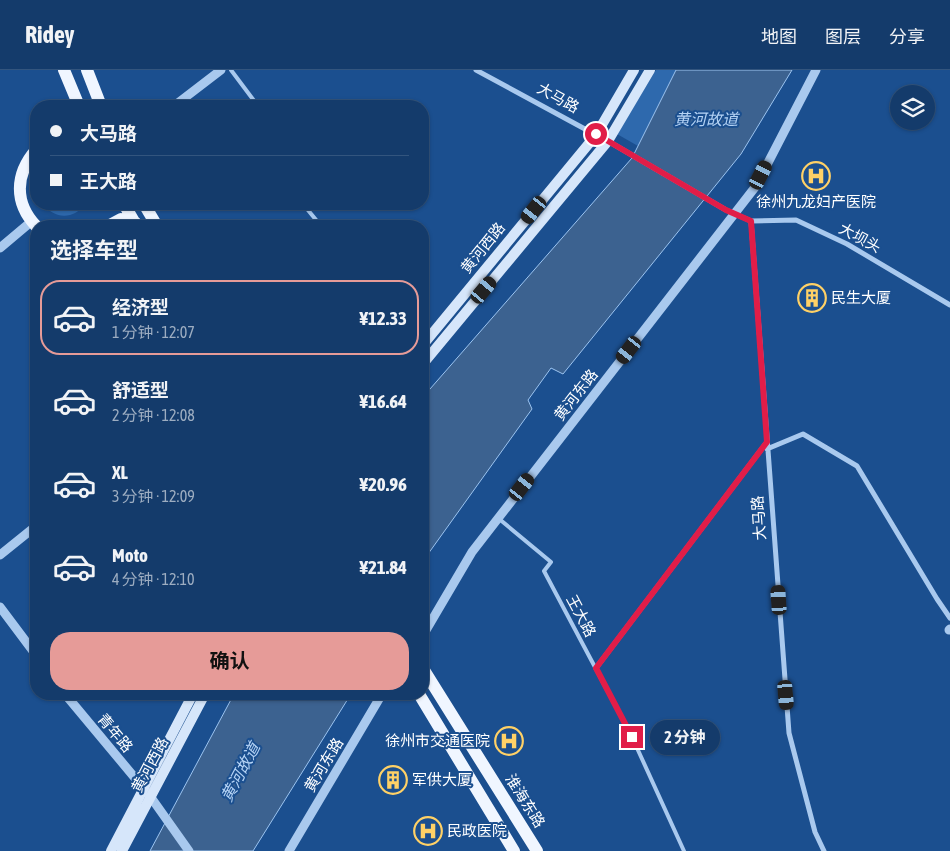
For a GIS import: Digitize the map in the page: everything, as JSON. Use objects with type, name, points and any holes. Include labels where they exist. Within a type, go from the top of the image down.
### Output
[{"type":"main road","points":[[64,70],[75,100]]},
{"type":"main road","points":[[86,70],[98,100]]},
{"type":"main road","name":"黄河西路","points":[[429,337],[596,134],[634,70]]},
{"type":"main road","name":"黄河西路","points":[[429,357],[610,142],[650,70]]},
{"type":"main road","points":[[30,157],[26,161],[20,177],[20,195],[25,212],[31,220]]},
{"type":"main road","name":"淮海东路","points":[[429,678],[537,851]]},
{"type":"main road","name":"黄河西路","points":[[111,851],[190,700]]},
{"type":"main road","name":"黄河西路","points":[[122,851],[202,700]]},
{"type":"main road","points":[[423,700],[514,851]]},
{"type":"street","points":[[182,100],[220,70]]},
{"type":"street","name":"大马路","points":[[476,70],[596,134],[726,210],[751,221],[789,733],[815,832],[824,851]]},
{"type":"street","name":"黄河东路","points":[[429,624],[472,552],[756,186],[816,70]]},
{"type":"street","name":"大坝头","points":[[751,221],[796,220],[847,244],[950,305]]},
{"type":"street","points":[[0,248],[30,227]]},
{"type":"street","points":[[596,668],[767,446],[803,434],[857,466],[950,618]]},
{"type":"street","points":[[0,555],[30,531]]},
{"type":"street","points":[[0,607],[30,647]]},
{"type":"street","name":"青年路","points":[[70,700],[143,787],[189,851]]},
{"type":"street","name":"黄河东路","points":[[289,851],[378,700]]},
{"type":"lane","points":[[231,70],[254,100]]},
{"type":"lane","points":[[308,210],[316,220]]},
{"type":"lane","name":"王大路","points":[[498,518],[551,562],[544,571],[632,737],[684,851]]},
{"type":"shaded area","points":[[656,70],[676,70],[638,146],[617,134]]},
{"type":"shaded area","points":[[49,210],[80,210],[64,216]]},
{"type":"water","name":"黄河故道","points":[[676,70],[792,70],[741,154],[563,374],[551,368],[528,400],[532,409],[429,553],[429,390],[632,158]]},
{"type":"water","name":"黄河故道","points":[[231,700],[347,700],[253,851],[150,851]]},
{"type":"place","name":"徐州九龙妇产医院","points":[[816,176]]},
{"type":"place","name":"民生大厦","points":[[812,298]]},
{"type":"place","name":"徐州市交通医院","points":[[509,741]]},
{"type":"place","name":"军供大厦","points":[[393,780]]},
{"type":"place","name":"民政医院","points":[[428,831]]},
{"type":"route","points":[[596,134],[726,210],[751,221],[767,442],[596,668],[632,737]]}]
